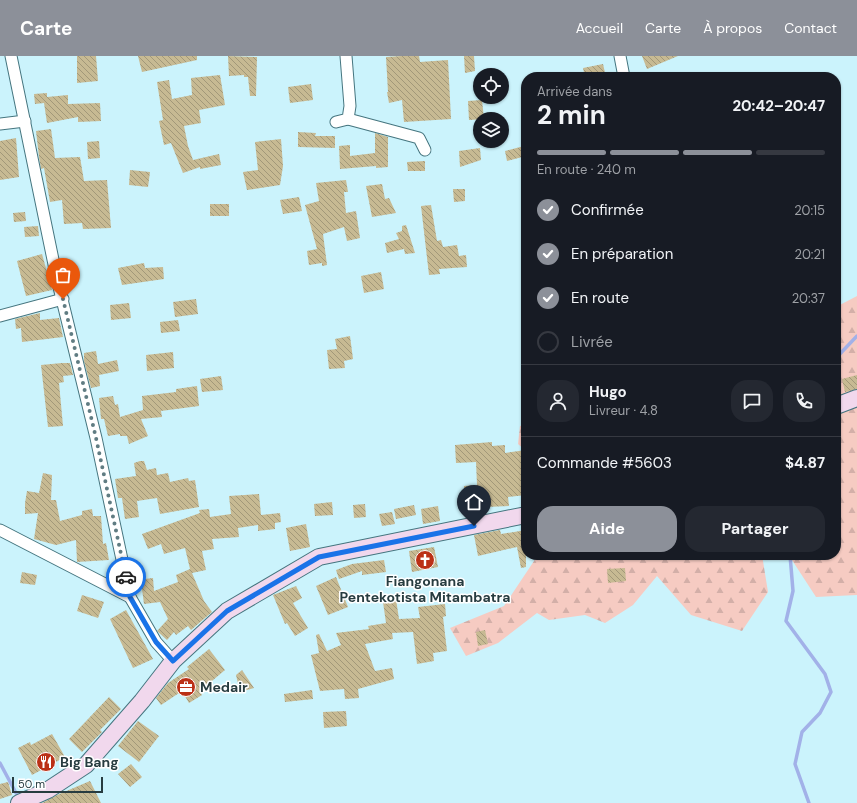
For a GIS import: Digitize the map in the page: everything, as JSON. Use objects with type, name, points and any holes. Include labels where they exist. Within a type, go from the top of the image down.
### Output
[{"type":"street","points":[[11,56],[63,299],[96,438],[130,597],[156,642],[173,661]]},
{"type":"street","points":[[346,56],[350,106],[348,119]]},
{"type":"street","points":[[620,56],[623,72]]},
{"type":"street","points":[[336,122],[348,119],[419,138],[425,150]]},
{"type":"street","points":[[0,124],[25,121]]},
{"type":"street","points":[[0,316],[63,299]]},
{"type":"street","points":[[19,803],[48,790],[86,765],[142,701],[173,661],[227,611],[319,557],[521,516]]},
{"type":"street","points":[[0,530],[130,597]]},
{"type":"green space","points":[[857,296],[857,595],[816,597],[792,560],[841,560],[841,304]]},
{"type":"green space","points":[[521,426],[521,447],[518,444]]},
{"type":"green space","points":[[535,560],[763,560],[768,592],[742,631],[691,615],[657,576],[633,605],[605,623],[585,615],[549,620],[537,613],[498,643],[466,656],[450,628],[504,606]]},
{"type":"building","points":[[77,56],[96,56],[98,81],[77,83]]},
{"type":"building","points":[[138,56],[197,56],[197,60],[142,72]]},
{"type":"building","points":[[228,56],[257,57],[256,96],[250,96],[248,77],[244,77],[244,75],[229,76]]},
{"type":"building","points":[[419,56],[420,62],[448,60],[451,119],[404,122],[402,100],[389,103],[387,92],[386,57]]},
{"type":"building","points":[[464,56],[474,56],[475,68],[473,68],[473,71],[465,73]]},
{"type":"building","points":[[642,56],[678,56],[647,69]]},
{"type":"building","points":[[603,64],[605,72],[584,72],[583,68]]},
{"type":"building","points":[[220,75],[225,105],[199,110],[201,123],[184,126],[188,146],[193,160],[219,154],[221,165],[200,169],[200,167],[183,173],[171,143],[164,145],[159,121],[163,120],[157,82],[169,80],[172,99],[192,95],[191,78]]},
{"type":"building","points":[[311,84],[313,100],[290,103],[288,87]]},
{"type":"building","points":[[47,93],[47,97],[68,95],[68,104],[100,103],[101,121],[78,122],[78,117],[47,123],[44,103],[35,104],[34,94]]},
{"type":"building","points":[[468,101],[473,101],[473,104],[482,104],[483,112],[473,112],[473,120],[469,120]]},
{"type":"building","points":[[51,129],[55,158],[80,157],[84,181],[107,180],[111,228],[83,229],[82,223],[64,224],[62,200],[50,202],[44,168],[41,169],[36,131]]},
{"type":"building","points":[[298,132],[316,133],[315,136],[335,136],[335,148],[298,147]]},
{"type":"building","points":[[375,133],[388,137],[388,167],[376,168],[376,166],[340,169],[339,146],[350,145],[350,156],[375,153]]},
{"type":"building","points":[[16,138],[19,177],[0,180],[0,141]]},
{"type":"building","points":[[281,139],[283,166],[280,185],[247,190],[243,172],[258,170],[255,142]]},
{"type":"building","points":[[99,141],[100,158],[88,159],[87,142]]},
{"type":"building","points":[[521,147],[521,157],[507,161],[505,151]]},
{"type":"building","points":[[480,148],[481,160],[460,167],[459,151]]},
{"type":"building","points":[[425,161],[425,171],[408,171],[407,162]]},
{"type":"building","points":[[130,170],[150,172],[148,187],[129,185]]},
{"type":"building","points":[[346,180],[348,192],[344,192],[346,213],[356,211],[360,238],[347,241],[344,227],[323,234],[327,265],[322,266],[322,263],[309,265],[307,251],[317,249],[305,205],[319,201],[316,183]]},
{"type":"building","points":[[382,184],[385,199],[389,198],[396,213],[372,217],[366,186]]},
{"type":"building","points":[[453,189],[465,189],[465,201],[454,202]]},
{"type":"building","points":[[299,197],[302,211],[283,214],[280,200]]},
{"type":"building","points":[[210,204],[229,204],[229,216],[210,216]]},
{"type":"building","points":[[431,205],[437,241],[441,240],[443,247],[457,245],[459,256],[466,255],[467,267],[439,269],[440,274],[429,275],[421,206]]},
{"type":"building","points":[[25,212],[26,221],[14,222],[13,213]]},
{"type":"building","points":[[406,225],[415,253],[405,254],[404,249],[387,253],[385,243],[399,239],[396,233],[402,231],[402,226]]},
{"type":"building","points":[[38,226],[39,236],[25,237],[24,227]]},
{"type":"building","points":[[42,254],[52,290],[26,296],[17,261]]},
{"type":"building","points":[[144,263],[145,268],[163,267],[164,279],[122,285],[118,268]]},
{"type":"building","points":[[381,272],[384,289],[364,293],[361,276]]},
{"type":"building","points":[[196,299],[198,314],[175,317],[173,302]]},
{"type":"building","points":[[129,303],[131,318],[111,320],[110,305]]},
{"type":"building","points":[[40,313],[40,320],[59,318],[63,337],[22,342],[21,328],[16,329],[15,319]]},
{"type":"building","points":[[178,320],[180,331],[161,333],[160,322]]},
{"type":"building","points":[[350,336],[353,359],[344,361],[345,368],[329,369],[327,350],[337,349],[335,339]]},
{"type":"building","points":[[96,351],[98,364],[117,360],[119,371],[99,375],[100,386],[91,388],[84,361],[84,353]]},
{"type":"building","points":[[173,352],[174,368],[147,371],[146,355]]},
{"type":"building","points":[[70,363],[73,375],[63,376],[64,382],[59,383],[63,426],[48,427],[41,365]]},
{"type":"building","points":[[857,375],[857,389],[845,392],[842,379]]},
{"type":"building","points":[[221,376],[223,390],[202,392],[200,379]]},
{"type":"building","points":[[197,386],[199,406],[161,411],[162,417],[141,419],[148,436],[129,444],[127,436],[120,436],[120,434],[108,436],[104,419],[101,419],[99,398],[113,396],[115,405],[118,404],[120,417],[143,410],[142,396],[176,392],[176,389]]},
{"type":"building","points":[[492,442],[492,446],[505,445],[505,453],[521,451],[521,496],[508,497],[509,506],[465,508],[464,486],[477,485],[476,462],[456,463],[455,445]]},
{"type":"building","points":[[144,461],[147,470],[156,468],[157,475],[168,473],[170,482],[188,478],[189,481],[195,480],[199,507],[160,514],[157,498],[137,501],[139,517],[125,519],[122,498],[118,498],[115,479],[136,476],[134,463]]},
{"type":"building","points":[[43,473],[52,475],[51,500],[56,500],[60,521],[82,515],[82,511],[92,509],[93,516],[101,516],[103,544],[106,543],[109,560],[77,562],[76,540],[56,545],[34,539],[38,513],[25,514],[25,503],[27,491],[39,493]]},
{"type":"building","points":[[259,494],[261,515],[280,513],[281,522],[275,523],[275,529],[258,531],[258,525],[238,528],[239,537],[212,539],[214,549],[202,551],[206,570],[192,573],[204,601],[212,612],[191,630],[188,626],[176,635],[174,632],[167,640],[157,631],[168,619],[160,602],[144,604],[142,589],[137,589],[136,580],[153,578],[154,591],[178,582],[176,575],[190,569],[185,548],[164,554],[161,544],[148,549],[142,534],[200,513],[199,510],[209,509],[210,517],[231,514],[229,496]]},
{"type":"building","points":[[332,502],[333,515],[315,516],[314,504]]},
{"type":"building","points":[[365,504],[366,517],[354,518],[353,505]]},
{"type":"building","points":[[414,505],[416,515],[396,519],[394,509]]},
{"type":"building","points":[[438,506],[440,521],[423,524],[421,509]]},
{"type":"building","points":[[392,512],[395,524],[382,526],[379,514]]},
{"type":"building","points":[[306,524],[310,547],[290,551],[286,528]]},
{"type":"building","points":[[500,530],[501,534],[521,531],[521,560],[526,560],[526,567],[521,568],[517,547],[478,556],[474,535]]},
{"type":"building","points":[[434,547],[438,567],[412,572],[409,551]]},
{"type":"building","points":[[384,560],[386,572],[362,575],[362,571],[339,579],[336,570],[352,564]]},
{"type":"building","points":[[625,568],[626,581],[608,583],[607,569]]},
{"type":"building","points":[[22,572],[37,575],[35,585],[20,583]]},
{"type":"building","points":[[336,577],[348,607],[328,615],[316,586]]},
{"type":"building","points":[[296,586],[302,598],[293,603],[308,628],[295,636],[287,623],[285,624],[273,595]]},
{"type":"building","points":[[82,595],[104,602],[98,618],[77,611]]},
{"type":"building","points":[[396,599],[399,619],[420,618],[418,607],[445,604],[446,616],[443,617],[447,651],[433,653],[434,661],[417,664],[413,632],[392,633],[393,639],[365,644],[375,671],[392,668],[394,679],[358,689],[359,698],[345,699],[344,689],[320,691],[311,655],[319,653],[316,635],[319,634],[327,651],[341,645],[336,633],[369,629],[368,626],[386,623],[383,602]]},
{"type":"building","points":[[126,610],[153,659],[133,668],[110,619]]},
{"type":"building","points":[[485,630],[488,644],[478,646],[476,632]]},
{"type":"building","points":[[209,649],[225,670],[200,691],[202,695],[189,703],[182,691],[161,705],[156,698],[168,683],[189,669],[187,667]]},
{"type":"building","points":[[242,670],[254,688],[240,692],[236,675]]},
{"type":"building","points":[[312,690],[313,699],[285,702],[284,694]]},
{"type":"building","points":[[109,697],[121,709],[100,730],[102,732],[82,752],[69,739]]},
{"type":"building","points":[[346,711],[347,726],[324,728],[323,712]]},
{"type":"building","points":[[138,721],[159,736],[139,762],[118,746]]},
{"type":"building","points":[[52,734],[65,757],[32,775],[18,748],[30,742],[31,745]]},
{"type":"building","points":[[131,764],[142,777],[130,787],[118,774]]},
{"type":"building","points":[[90,781],[101,803],[42,803],[57,795]]},
{"type":"building","points":[[8,782],[12,795],[0,799],[0,784]]},
{"type":"waterway","points":[[841,353],[857,336]]},
{"type":"waterway","points":[[790,560],[793,591],[786,621],[825,674],[831,692],[820,713],[802,732],[795,764],[809,803]]},
{"type":"waterway","points":[[0,763],[16,793]]},
{"type":"way so far","points":[[63,299],[96,438],[126,577]]},
{"type":"place","name":"Fiangonana Pentekotista Mitambatra","points":[[425,560]]},
{"type":"place","name":"Medair","points":[[186,687]]},
{"type":"place","name":"Big Bang","points":[[46,762]]},
{"type":"route","points":[[126,577],[130,597],[156,642],[173,661],[227,611],[319,557],[342,551],[474,526]]}]
